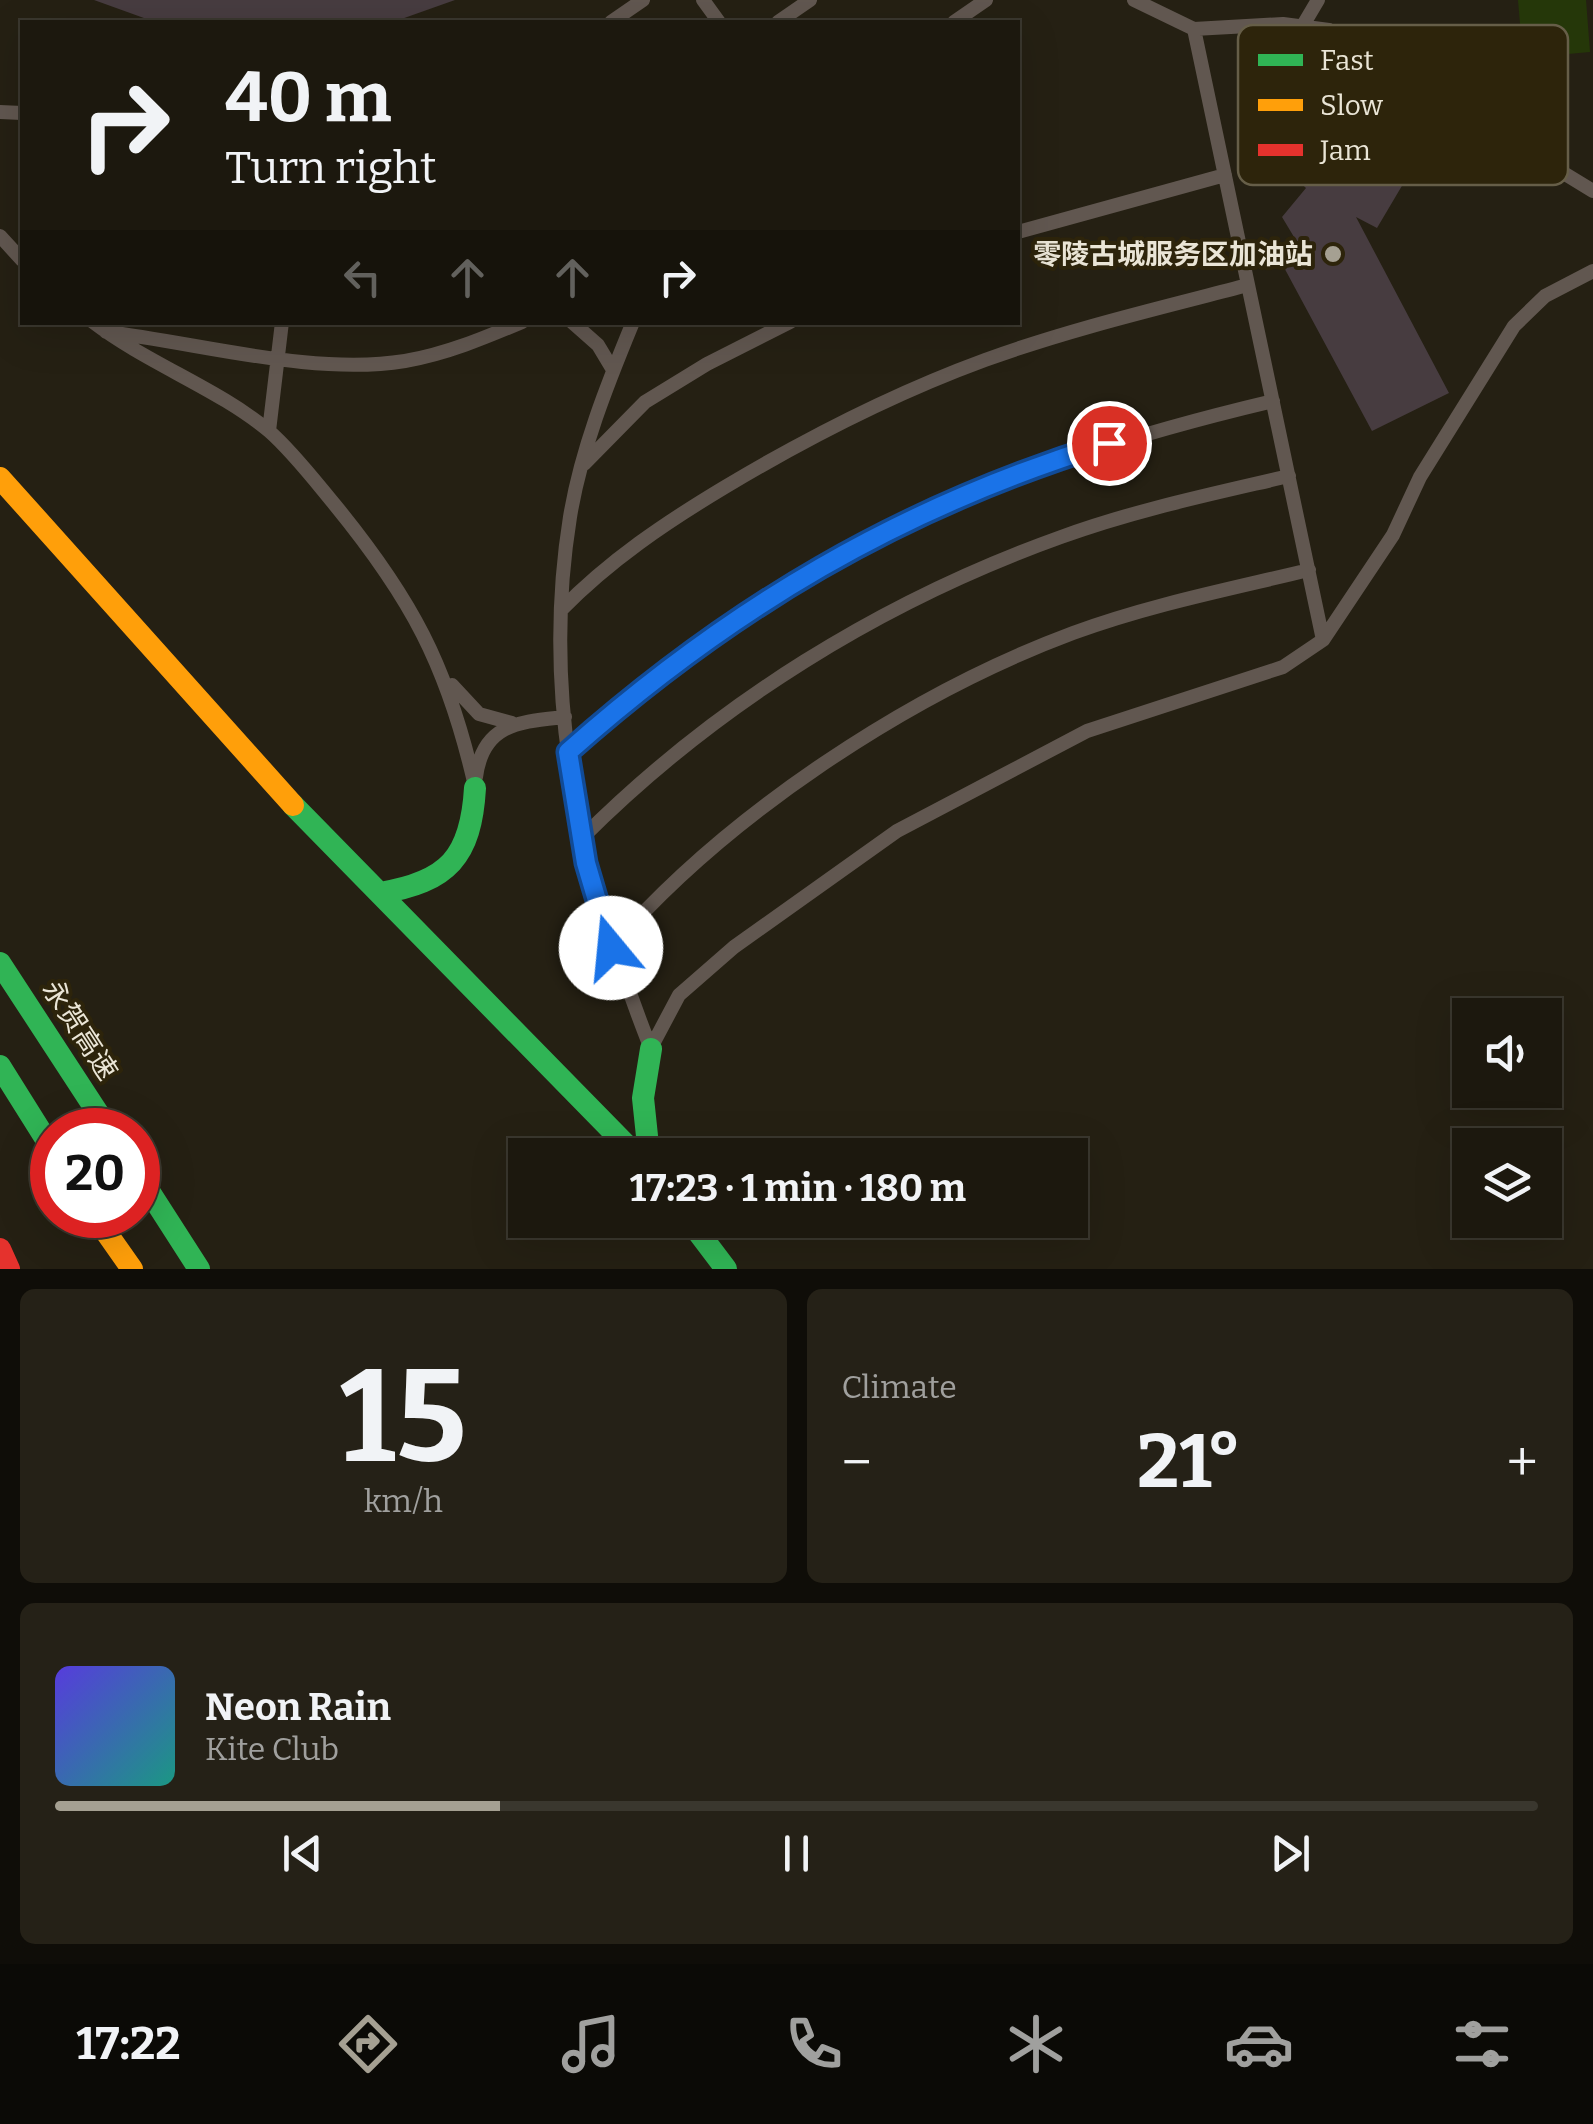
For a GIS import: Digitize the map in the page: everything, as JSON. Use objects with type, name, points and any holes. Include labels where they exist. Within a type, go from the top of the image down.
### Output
[{"type":"highway","points":[[0,478],[265,777],[619,1138]]},
{"type":"highway","points":[[380,894],[408,890],[450,868],[468,842],[476,788]]},
{"type":"highway","name":"永贺高速","points":[[0,962],[95,1108]]},
{"type":"highway","points":[[647,1138],[643,1098],[651,1049]]},
{"type":"highway","points":[[0,1066],[30,1114]]},
{"type":"highway","points":[[160,1208],[199,1269]]},
{"type":"highway","points":[[110,1238],[132,1269]]},
{"type":"highway","points":[[703,1238],[726,1269]]},
{"type":"highway","points":[[0,1249],[9,1269]]},
{"type":"lane","points":[[614,20],[643,0]]},
{"type":"lane","points":[[781,20],[810,0]]},
{"type":"lane","points":[[957,20],[986,0]]},
{"type":"lane","points":[[1134,0],[1194,29],[1238,28]]},
{"type":"lane","points":[[1303,25],[1318,0]]},
{"type":"lane","points":[[1194,29],[1323,640]]},
{"type":"lane","points":[[1020,231],[1225,175]]},
{"type":"lane","points":[[1568,176],[1593,191]]},
{"type":"lane","points":[[0,236],[20,258]]},
{"type":"lane","points":[[651,1049],[671,1008],[693,983],[734,947],[897,831],[1086,731],[1283,667],[1323,640],[1393,535],[1420,476],[1514,326],[1546,296],[1593,271]]},
{"type":"lane","points":[[561,610],[599,571],[670,520],[781,454],[864,412],[984,360],[1248,285]]},
{"type":"lane","points":[[268,431],[282,325]]},
{"type":"lane","points":[[100,327],[346,364],[404,361],[464,347],[515,325]]},
{"type":"lane","points":[[575,325],[598,345],[613,370]]},
{"type":"lane","points":[[632,325],[613,370],[570,516],[561,610],[568,752],[582,838],[611,948],[651,1049]]},
{"type":"lane","points":[[584,464],[645,402],[785,325]]},
{"type":"lane","points":[[100,327],[134,354],[268,431],[374,553],[419,620],[445,676],[476,788]]},
{"type":"lane","points":[[568,752],[662,671],[734,620],[856,546],[972,491],[1078,452],[1273,401]]},
{"type":"lane","points":[[582,838],[639,781],[745,702],[860,627],[956,579],[1062,536],[1169,504],[1288,476]]},
{"type":"lane","points":[[611,948],[660,891],[711,846],[835,759],[984,672],[1073,633],[1145,610],[1308,570]]},
{"type":"lane","points":[[445,676],[478,714],[512,723]]},
{"type":"lane","points":[[476,788],[484,747],[496,731],[512,723],[566,717]]},
{"type":"green space","points":[[1518,0],[1586,0],[1590,52],[1568,54],[1568,25],[1520,25]]},
{"type":"building","points":[[94,0],[455,0],[399,20],[149,20]]},
{"type":"building","name":"零陵古城服务区加油站","points":[[1303,185],[1402,185],[1377,228],[1356,217],[1449,393],[1372,431],[1280,260],[1300,247],[1282,217],[1306,188]]},
{"type":"traffic: fast","points":[[380,893],[423,882],[452,862],[468,832],[475,788]]},
{"type":"traffic: fast","points":[[293,805],[619,1138]]},
{"type":"traffic: fast","points":[[0,963],[95,1108]]},
{"type":"traffic: fast","points":[[647,1138],[643,1098],[651,1049]]},
{"type":"traffic: fast","points":[[0,1066],[30,1114]]},
{"type":"traffic: fast","points":[[160,1208],[199,1269]]},
{"type":"traffic: fast","points":[[703,1238],[726,1269]]},
{"type":"traffic: slow","points":[[0,478],[293,805]]},
{"type":"traffic: slow","points":[[110,1238],[132,1269]]},
{"type":"traffic: jam","points":[[0,1249],[9,1269]]},
{"type":"place","name":"零陵古城服务区加油站","points":[[1333,254]]},
{"type":"route","points":[[611,948],[586,863],[568,752],[648,681],[734,620],[856,546],[972,491],[1109,443]]}]
